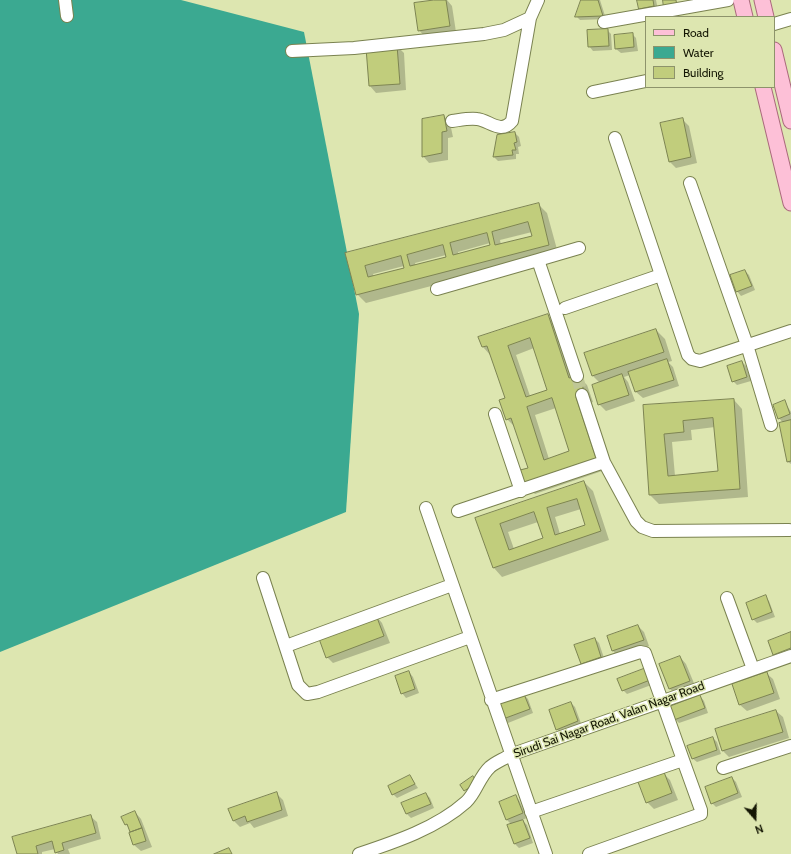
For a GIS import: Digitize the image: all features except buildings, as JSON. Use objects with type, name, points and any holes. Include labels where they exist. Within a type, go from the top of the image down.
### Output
[{"type":"main road","points":[[741,0],[745,16]]},
{"type":"main road","points":[[762,0],[766,16]]},
{"type":"main road","points":[[775,54],[791,121]]},
{"type":"main road","points":[[763,88],[791,204]]},
{"type":"street","points":[[65,0],[67,16]]},
{"type":"street","points":[[452,121],[479,119],[490,126],[499,127],[505,127],[512,122],[530,18],[538,0]]},
{"type":"street","points":[[604,22],[728,0]]},
{"type":"street","points":[[292,51],[347,48],[484,34],[504,30],[530,18]]},
{"type":"street","points":[[775,24],[791,19]]},
{"type":"street","points":[[593,92],[645,81]]},
{"type":"street","points":[[615,138],[688,355],[692,359],[700,361],[791,331]]},
{"type":"street","points":[[690,183],[746,345],[771,424]]},
{"type":"street","points":[[437,289],[579,248]]},
{"type":"street","points":[[538,260],[577,376]]},
{"type":"street","points":[[565,308],[661,275]]},
{"type":"street","points":[[582,395],[604,462],[636,521],[645,529],[653,531],[788,530]]},
{"type":"street","points":[[495,414],[521,491]]},
{"type":"street","points":[[458,511],[604,462]]},
{"type":"street","points":[[426,508],[510,755],[546,854]]},
{"type":"street","points":[[263,578],[298,685],[307,694],[318,692],[470,637]]},
{"type":"street","points":[[286,646],[452,585]]},
{"type":"street","points":[[727,598],[753,669]]},
{"type":"street","points":[[492,700],[640,652],[645,653],[701,810],[701,814],[589,854]]},
{"type":"street","name":"Sirudi Sai Nagar Road, Valan Nagar Road","points":[[360,854],[436,823],[453,813],[470,798],[489,768],[510,755],[662,700],[791,656]]},
{"type":"street","points":[[723,768],[791,746]]},
{"type":"street","points":[[531,812],[683,760]]},
{"type":"water","points":[[0,0],[181,0],[304,32],[359,314],[346,512],[0,652]]},
{"type":"tunnel","points":[[577,376],[582,395]]}]
